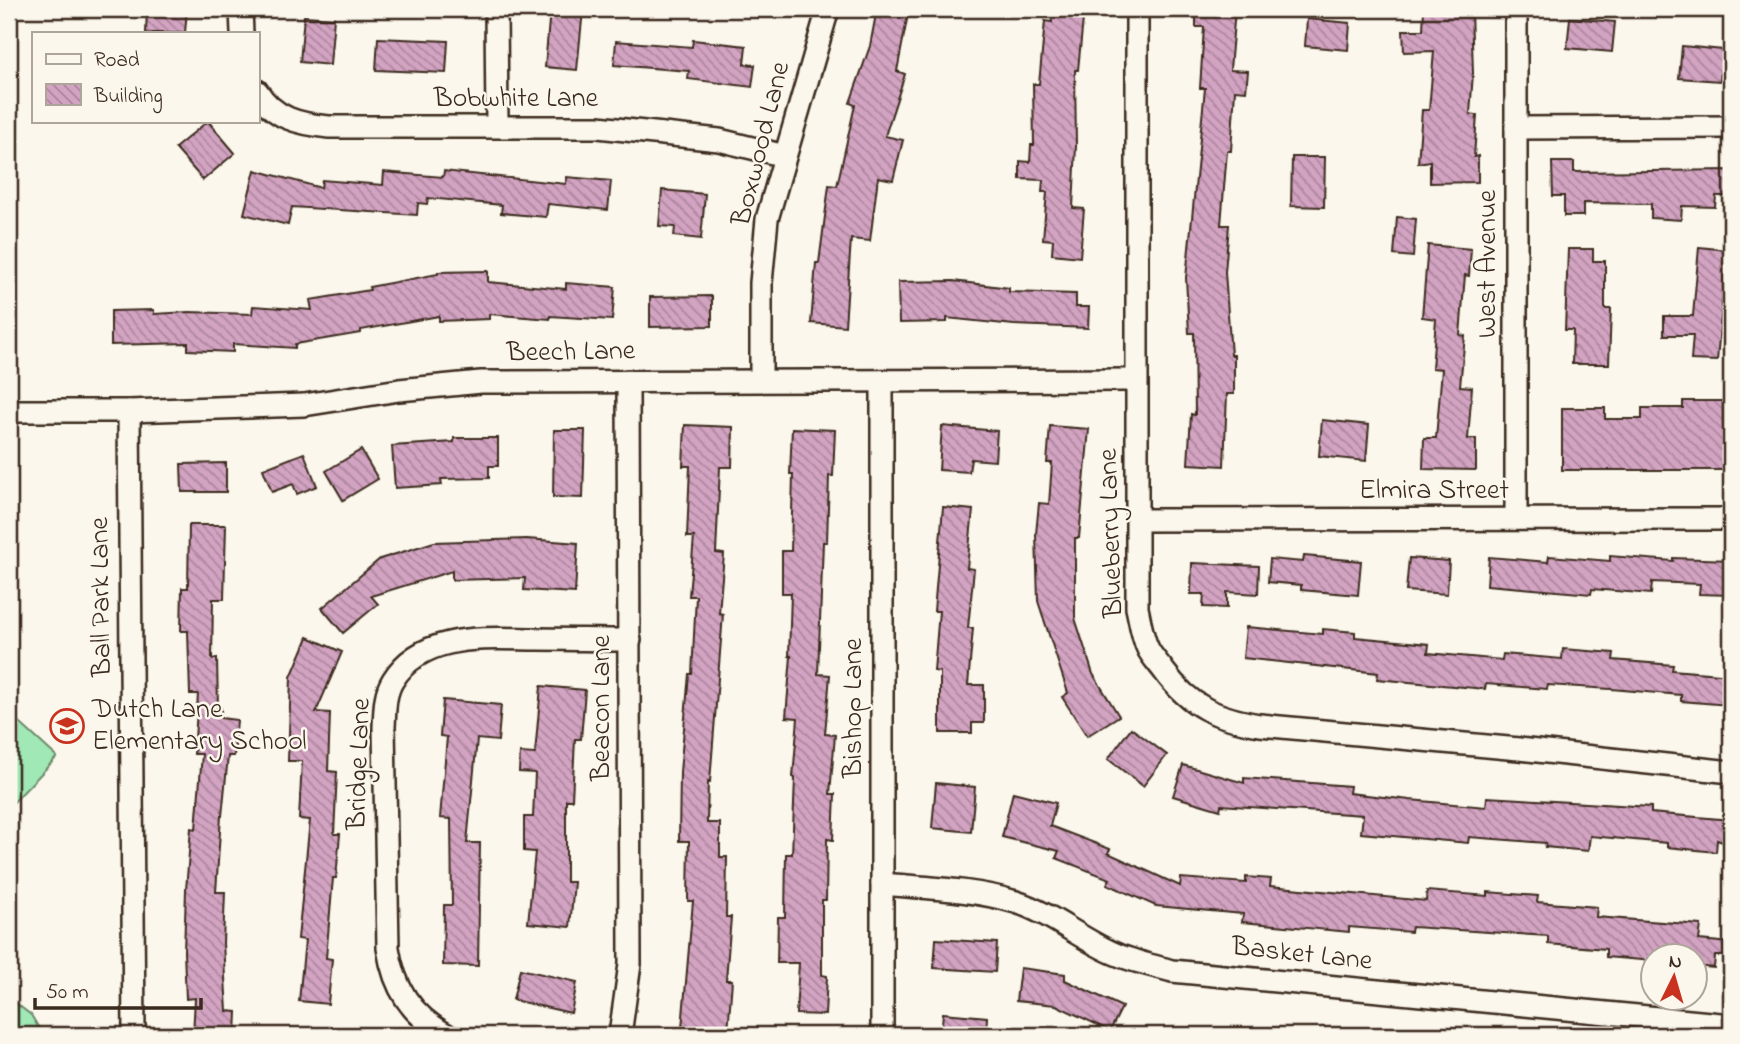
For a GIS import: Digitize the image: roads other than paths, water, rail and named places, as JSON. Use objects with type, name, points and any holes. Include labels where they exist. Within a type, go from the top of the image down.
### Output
[{"type":"street","points":[[242,9],[242,32]]},
{"type":"street","points":[[496,9],[497,126]]},
{"type":"street","name":"Boxwood Lane","points":[[761,380],[761,284],[767,219],[828,9]]},
{"type":"street","name":"Blueberry Lane","points":[[1137,9],[1137,608],[1148,649],[1175,687],[1195,704],[1212,713],[1230,720],[1260,725],[1731,772]]},
{"type":"street","name":"West Avenue","points":[[1516,9],[1516,519]]},
{"type":"street","name":"Bobwhite Lane","points":[[259,93],[274,111],[305,125],[598,127],[719,140],[785,156]]},
{"type":"street","points":[[1516,128],[1731,127]]},
{"type":"street","name":"Beech Lane","points":[[9,411],[129,411],[304,405],[399,390],[481,382],[1136,380]]},
{"type":"street","name":"Beacon Lane","points":[[620,1035],[630,964],[628,381]]},
{"type":"street","name":"Bishop Lane","points":[[882,381],[882,1035]]},
{"type":"street","name":"Ball Park Lane","points":[[129,411],[134,1035]]},
{"type":"street","name":"Elmira Street","points":[[1136,520],[1731,519]]},
{"type":"street","name":"Bridge Lane","points":[[447,1035],[428,1024],[409,1005],[391,969],[388,947],[384,727],[387,695],[393,679],[414,657],[434,647],[467,639],[630,640]]},
{"type":"street","name":"Basket Lane","points":[[882,884],[964,891],[1016,902],[1047,915],[1109,951],[1132,961],[1172,971],[1731,1025]]},
{"type":"place","name":"Dutch Lane Elementary School","points":[[67,726]]}]
